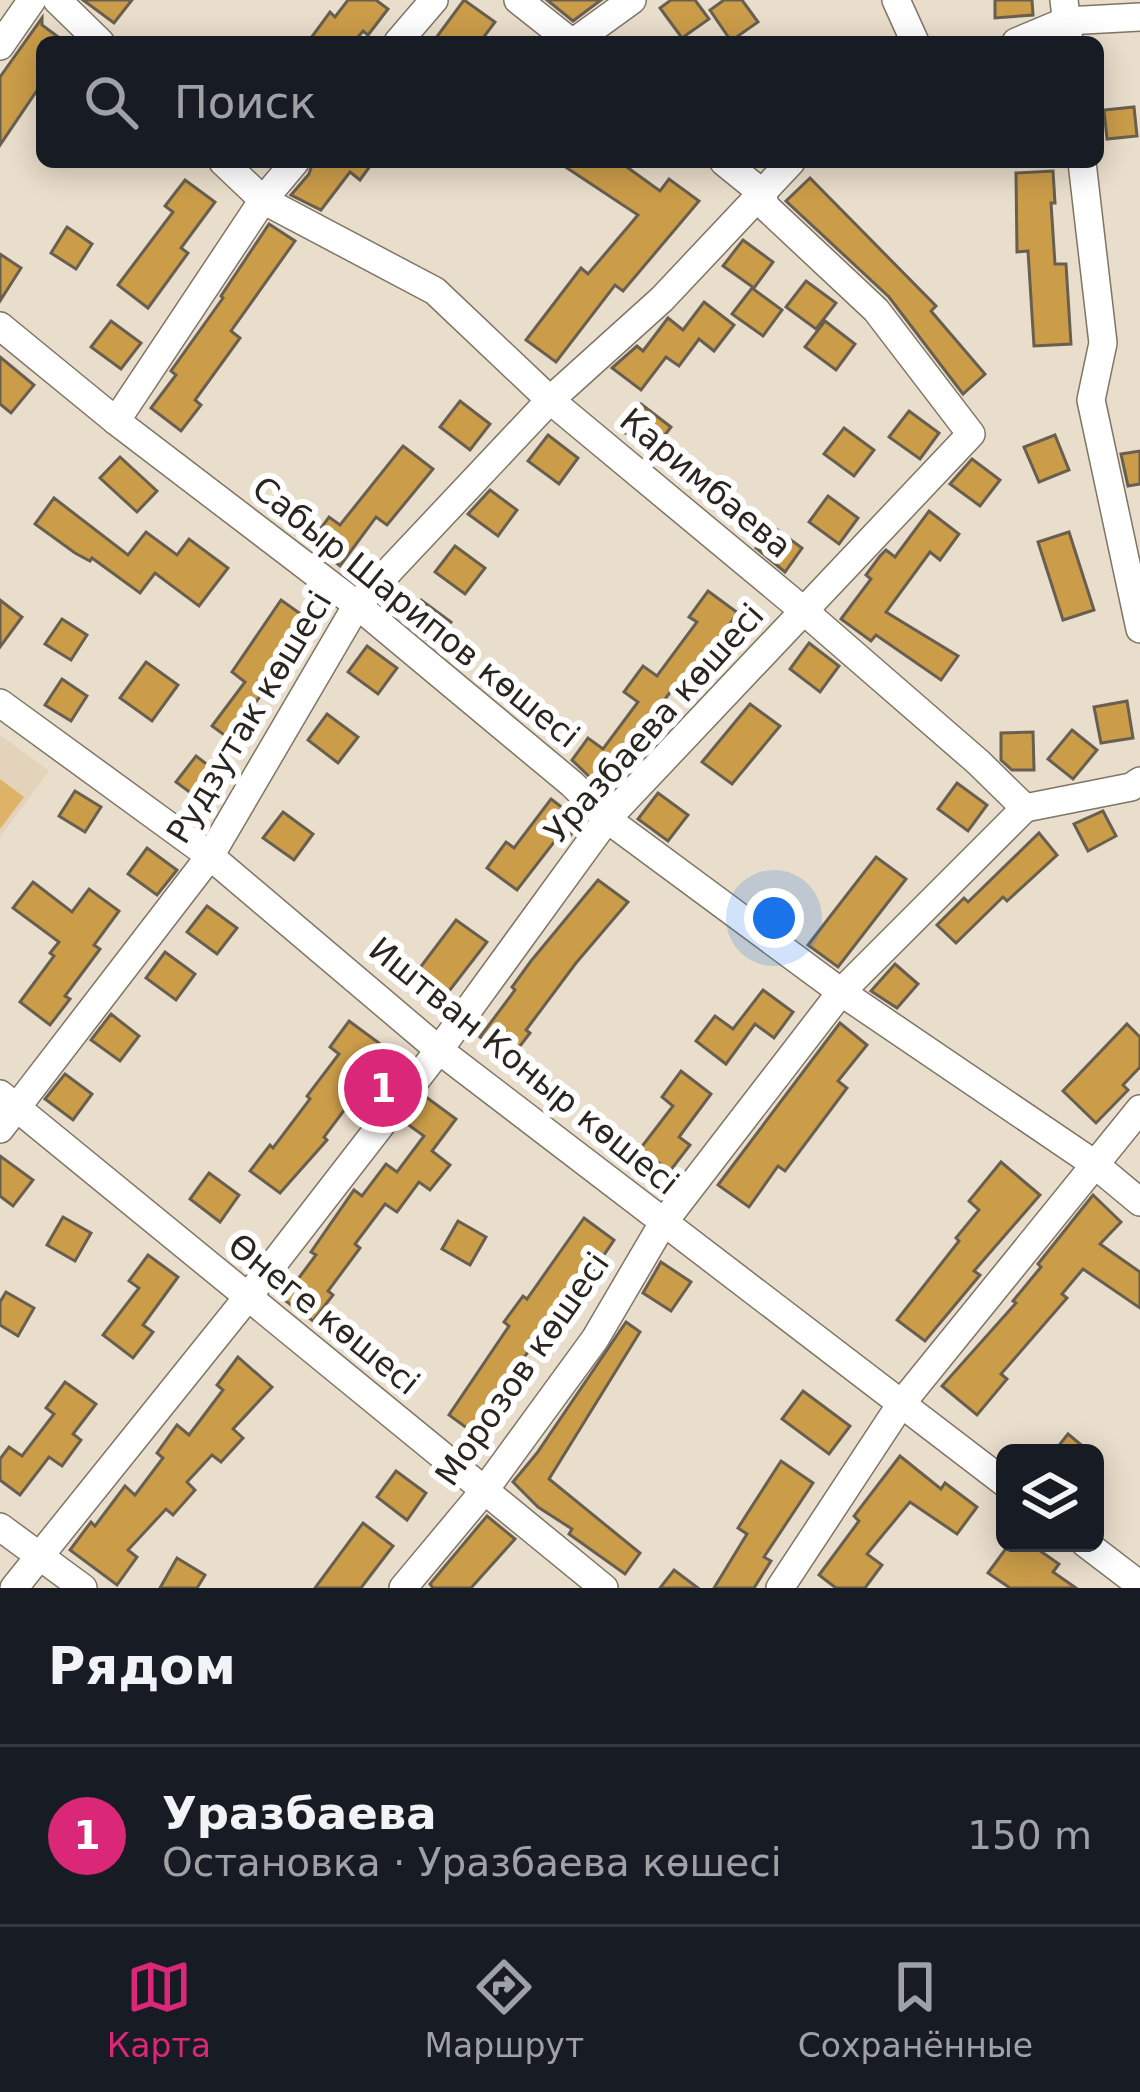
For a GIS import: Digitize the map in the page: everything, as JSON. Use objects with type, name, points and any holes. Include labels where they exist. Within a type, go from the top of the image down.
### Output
[{"type":"street","points":[[0,46],[32,0]]},
{"type":"street","points":[[57,0],[94,36]]},
{"type":"street","points":[[403,36],[434,0]]},
{"type":"street","points":[[518,0],[564,36]]},
{"type":"street","points":[[581,36],[632,0]]},
{"type":"street","points":[[896,0],[912,36]]},
{"type":"street","points":[[1030,36],[1066,21],[1140,17]]},
{"type":"street","name":"Каримбаева","points":[[229,168],[262,200],[435,291],[550,400],[804,610],[1025,808]]},
{"type":"street","points":[[116,422],[262,200],[291,168]]},
{"type":"street","points":[[732,168],[761,191]]},
{"type":"street","name":"Рудзутак көшесі","points":[[5,1110],[210,856],[357,605],[550,400],[662,299],[785,168]]},
{"type":"street","points":[[1083,168],[1102,343],[1091,400],[1140,629]]},
{"type":"street","name":"Уразбаева көшесі","points":[[14,1588],[439,1050],[607,819],[971,434],[877,310],[766,207],[761,191]]},
{"type":"street","name":"Сабыр Шарипов көшесі","points":[[0,326],[116,422],[357,605],[572,784],[607,819],[841,992],[1093,1163],[1140,1202]]},
{"type":"street","name":"Иштван Коныр көшесі","points":[[0,703],[210,856],[439,1050],[996,1476]]},
{"type":"street","points":[[1025,808],[1137,791]]},
{"type":"street","name":"Морозов көшесі","points":[[403,1588],[484,1491],[595,1339],[663,1223],[841,992],[1025,808]]},
{"type":"street","points":[[780,1588],[901,1404],[1140,1109]]},
{"type":"street","name":"Өнеге көшесі","points":[[5,1110],[247,1298],[604,1588]]},
{"type":"street","points":[[0,1527],[83,1588]]},
{"type":"street","points":[[1096,1552],[1140,1585]]},
{"type":"shaded area","points":[[0,735],[49,771],[0,837]]},
{"type":"shaded area","points":[[0,779],[24,797],[0,829]]},
{"type":"building","points":[[83,0],[132,0],[114,23]]},
{"type":"building","points":[[348,0],[376,0],[388,9],[368,35],[363,31],[359,36],[312,36],[330,12],[335,17]]},
{"type":"building","points":[[464,0],[495,22],[484,36],[437,36]]},
{"type":"building","points":[[547,0],[601,0],[573,21]]},
{"type":"building","points":[[671,0],[695,0],[709,19],[681,36],[660,8]]},
{"type":"building","points":[[724,0],[742,0],[758,22],[738,36],[728,36],[710,10]]},
{"type":"building","points":[[995,0],[1032,0],[1033,15],[995,18]]},
{"type":"building","points":[[42,18],[42,25],[57,36],[36,36],[36,92],[0,145],[0,77]]},
{"type":"building","points":[[1134,107],[1137,136],[1107,139],[1104,110]]},
{"type":"building","points":[[311,168],[369,168],[360,180],[350,172],[321,210],[291,195]]},
{"type":"building","points":[[567,168],[628,168],[660,191],[669,179],[699,201],[623,291],[615,285],[556,362],[526,340],[581,268],[588,274],[638,215]]},
{"type":"building","points":[[1053,171],[1055,264],[1066,264],[1071,344],[1034,346],[1028,251],[1017,252],[1016,173]]},
{"type":"building","points":[[810,178],[936,306],[931,311],[985,374],[963,394],[889,297],[786,201]]},
{"type":"building","points":[[185,180],[215,202],[181,248],[188,253],[148,308],[118,285],[173,212],[165,206]]},
{"type":"building","points":[[269,224],[295,241],[231,331],[240,338],[195,400],[201,405],[181,431],[151,408]]},
{"type":"building","points":[[67,227],[92,244],[76,269],[51,253]]},
{"type":"building","points":[[743,240],[773,262],[754,288],[723,266]]},
{"type":"building","points":[[0,254],[21,268],[0,301]]},
{"type":"building","points":[[806,281],[836,303],[816,329],[786,307]]},
{"type":"building","points":[[752,288],[782,310],[763,336],[732,314]]},
{"type":"building","points":[[704,302],[734,325],[714,351],[699,339],[679,366],[666,357],[641,390],[612,368],[637,346],[643,351],[668,318],[683,330]]},
{"type":"building","points":[[111,321],[141,343],[121,369],[91,347]]},
{"type":"building","points":[[825,321],[855,344],[836,370],[805,347]]},
{"type":"building","points":[[0,357],[34,385],[11,413],[0,404]]},
{"type":"building","points":[[460,401],[490,424],[470,450],[440,427]]},
{"type":"building","points":[[641,404],[671,427],[652,452],[621,430]]},
{"type":"building","points":[[909,411],[939,433],[920,459],[889,437]]},
{"type":"building","points":[[844,428],[874,450],[854,476],[824,454]]},
{"type":"building","points":[[548,435],[578,458],[559,484],[528,461]]},
{"type":"building","points":[[1055,435],[1069,470],[1039,482],[1024,447]]},
{"type":"building","points":[[403,446],[433,469],[387,525],[376,517],[340,566],[310,543],[329,517],[340,525]]},
{"type":"building","points":[[1140,451],[1140,484],[1128,486],[1121,454]]},
{"type":"building","points":[[120,457],[157,491],[137,512],[100,478]]},
{"type":"building","points":[[972,459],[1000,480],[980,506],[950,484]]},
{"type":"building","points":[[490,490],[517,510],[498,536],[468,514]]},
{"type":"building","points":[[828,496],[858,518],[839,544],[809,522]]},
{"type":"building","points":[[54,498],[128,555],[146,532],[177,555],[189,539],[228,568],[199,606],[155,573],[140,593],[35,524]]},
{"type":"building","points":[[929,511],[959,534],[940,560],[930,552],[886,612],[958,656],[941,680],[876,635],[871,641],[841,619],[871,579],[866,575],[880,556],[886,550],[895,557]]},
{"type":"building","points":[[772,526],[802,548],[785,572],[756,548]]},
{"type":"building","points":[[1069,532],[1094,610],[1063,620],[1038,542]]},
{"type":"building","points":[[455,546],[485,568],[465,594],[435,572]]},
{"type":"building","points":[[708,591],[738,613],[706,656],[713,662],[694,688],[681,678],[643,728],[657,739],[635,763],[623,754],[599,786],[572,760],[588,738],[603,749],[638,702],[624,692],[643,666],[657,676],[697,622],[689,617]]},
{"type":"building","points":[[0,600],[22,617],[0,647]]},
{"type":"building","points":[[281,600],[312,622],[249,712],[262,722],[242,748],[212,726],[245,682],[232,672]]},
{"type":"building","points":[[421,600],[451,622],[434,645],[405,621]]},
{"type":"building","points":[[62,619],[87,635],[71,660],[45,644]]},
{"type":"building","points":[[809,643],[839,666],[820,692],[790,669]]},
{"type":"building","points":[[367,646],[397,668],[378,694],[348,672]]},
{"type":"building","points":[[146,662],[178,685],[152,721],[120,698]]},
{"type":"building","points":[[62,679],[87,696],[71,721],[45,705]]},
{"type":"building","points":[[1127,701],[1133,738],[1101,743],[1094,707]]},
{"type":"building","points":[[750,704],[780,726],[732,784],[702,762]]},
{"type":"building","points":[[327,714],[358,737],[338,763],[308,740]]},
{"type":"building","points":[[1072,730],[1097,750],[1073,779],[1048,759]]},
{"type":"building","points":[[1033,732],[1034,770],[1012,770],[1001,760],[1001,733]]},
{"type":"building","points":[[196,756],[226,779],[207,805],[176,782]]},
{"type":"building","points":[[957,783],[987,805],[968,831],[938,809]]},
{"type":"building","points":[[75,791],[101,807],[85,832],[59,816]]},
{"type":"building","points":[[658,793],[688,815],[668,841],[638,819]]},
{"type":"building","points":[[551,799],[581,822],[561,847],[554,842],[517,890],[487,868],[506,842],[514,848]]},
{"type":"building","points":[[1103,811],[1116,836],[1088,851],[1074,824]]},
{"type":"building","points":[[283,812],[313,834],[294,860],[263,838]]},
{"type":"building","points":[[1039,833],[1057,855],[1007,901],[1003,897],[956,943],[937,925],[964,898],[968,902]]},
{"type":"building","points":[[147,848],[177,870],[157,895],[128,874]]},
{"type":"building","points":[[876,857],[906,879],[838,967],[808,945]]},
{"type":"building","points":[[598,880],[628,902],[576,963],[510,1059],[480,1037],[531,961]]},
{"type":"building","points":[[33,882],[72,912],[89,889],[119,911],[94,945],[100,949],[50,1025],[20,1002],[59,942],[13,908]]},
{"type":"building","points":[[207,906],[237,928],[217,954],[187,932]]},
{"type":"building","points":[[456,920],[487,942],[443,999],[413,977]]},
{"type":"building","points":[[165,952],[195,974],[176,1000],[146,978]]},
{"type":"building","points":[[895,964],[918,984],[897,1008],[871,991]]},
{"type":"building","points":[[763,990],[793,1012],[774,1038],[755,1024],[726,1064],[696,1041],[715,1016],[733,1029]]},
{"type":"building","points":[[111,1014],[139,1036],[120,1061],[91,1040]]},
{"type":"building","points":[[349,1021],[379,1043],[348,1086],[357,1093],[324,1137],[327,1140],[280,1193],[250,1171],[310,1099],[307,1096],[339,1054],[330,1047]]},
{"type":"building","points":[[840,1023],[867,1045],[838,1081],[847,1088],[785,1171],[778,1166],[749,1207],[718,1185]]},
{"type":"building","points":[[1127,1024],[1140,1037],[1140,1067],[1123,1085],[1128,1090],[1096,1123],[1063,1091]]},
{"type":"building","points":[[681,1071],[711,1094],[679,1137],[690,1145],[670,1171],[640,1149],[673,1106],[662,1097]]},
{"type":"building","points":[[65,1074],[92,1094],[73,1120],[45,1099]]},
{"type":"building","points":[[426,1097],[456,1119],[432,1151],[450,1165],[430,1190],[419,1182],[397,1212],[385,1204],[355,1244],[360,1248],[328,1291],[333,1295],[313,1321],[283,1299],[316,1255],[311,1252],[354,1190],[362,1196],[386,1164],[397,1172],[424,1136],[406,1123]]},
{"type":"building","points":[[0,1156],[33,1180],[13,1206],[0,1196]]},
{"type":"building","points":[[1001,1162],[1040,1195],[974,1271],[980,1275],[925,1341],[897,1320],[959,1241],[956,1238],[979,1210],[969,1201]]},
{"type":"building","points":[[209,1173],[239,1195],[220,1222],[190,1199]]},
{"type":"building","points":[[1093,1195],[1121,1222],[1100,1244],[1140,1272],[1140,1308],[1083,1269],[1062,1294],[1067,1298],[1001,1374],[1007,1379],[977,1415],[942,1386],[1016,1303],[1013,1301],[1041,1267],[1038,1264]]},
{"type":"building","points":[[63,1217],[91,1233],[75,1261],[47,1245]]},
{"type":"building","points":[[584,1218],[614,1240],[568,1308],[563,1305],[519,1364],[524,1368],[479,1437],[449,1415],[509,1326],[504,1322],[523,1296],[527,1299]]},
{"type":"building","points":[[458,1221],[486,1237],[470,1265],[442,1249]]},
{"type":"building","points":[[148,1255],[178,1277],[143,1325],[153,1332],[133,1358],[103,1335],[139,1288],[129,1281]]},
{"type":"building","points":[[661,1262],[691,1282],[671,1311],[643,1293]]},
{"type":"building","points":[[6,1292],[34,1308],[18,1336],[0,1325],[0,1302]]},
{"type":"building","points":[[626,1322],[640,1332],[549,1479],[640,1553],[625,1574],[569,1534],[572,1529],[538,1507],[513,1482]]},
{"type":"building","points":[[238,1357],[272,1387],[233,1429],[243,1438],[221,1462],[212,1455],[187,1482],[195,1490],[173,1515],[166,1509],[128,1550],[137,1557],[117,1585],[70,1550],[125,1486],[135,1495],[163,1458],[157,1453],[177,1425],[189,1435],[223,1390],[217,1385]]},
{"type":"building","points":[[65,1382],[96,1404],[73,1434],[81,1440],[62,1466],[49,1457],[20,1495],[0,1480],[0,1459],[9,1447],[22,1456],[54,1414],[46,1408]]},
{"type":"building","points":[[803,1391],[850,1426],[829,1454],[782,1419]]},
{"type":"building","points":[[1068,1434],[1080,1444],[1060,1444]]},
{"type":"building","points":[[900,1456],[941,1489],[945,1483],[977,1507],[957,1534],[910,1502],[867,1554],[882,1565],[865,1588],[836,1588],[819,1575],[859,1521],[854,1516]]},
{"type":"building","points":[[781,1461],[813,1483],[764,1557],[771,1561],[754,1588],[714,1588],[747,1534],[738,1528]]},
{"type":"building","points":[[396,1471],[426,1493],[407,1520],[377,1497]]},
{"type":"building","points":[[487,1516],[515,1539],[471,1588],[433,1588],[430,1584]]},
{"type":"building","points":[[363,1523],[393,1546],[361,1588],[315,1588]]},
{"type":"building","points":[[1003,1552],[1042,1552],[1059,1564],[1053,1572],[1076,1588],[1010,1588],[988,1573]]},
{"type":"building","points":[[177,1558],[205,1575],[197,1588],[160,1588]]},
{"type":"building","points":[[674,1570],[698,1588],[660,1588]]},
{"type":"place","name":"Уразбаева","points":[[383,1088]]}]
